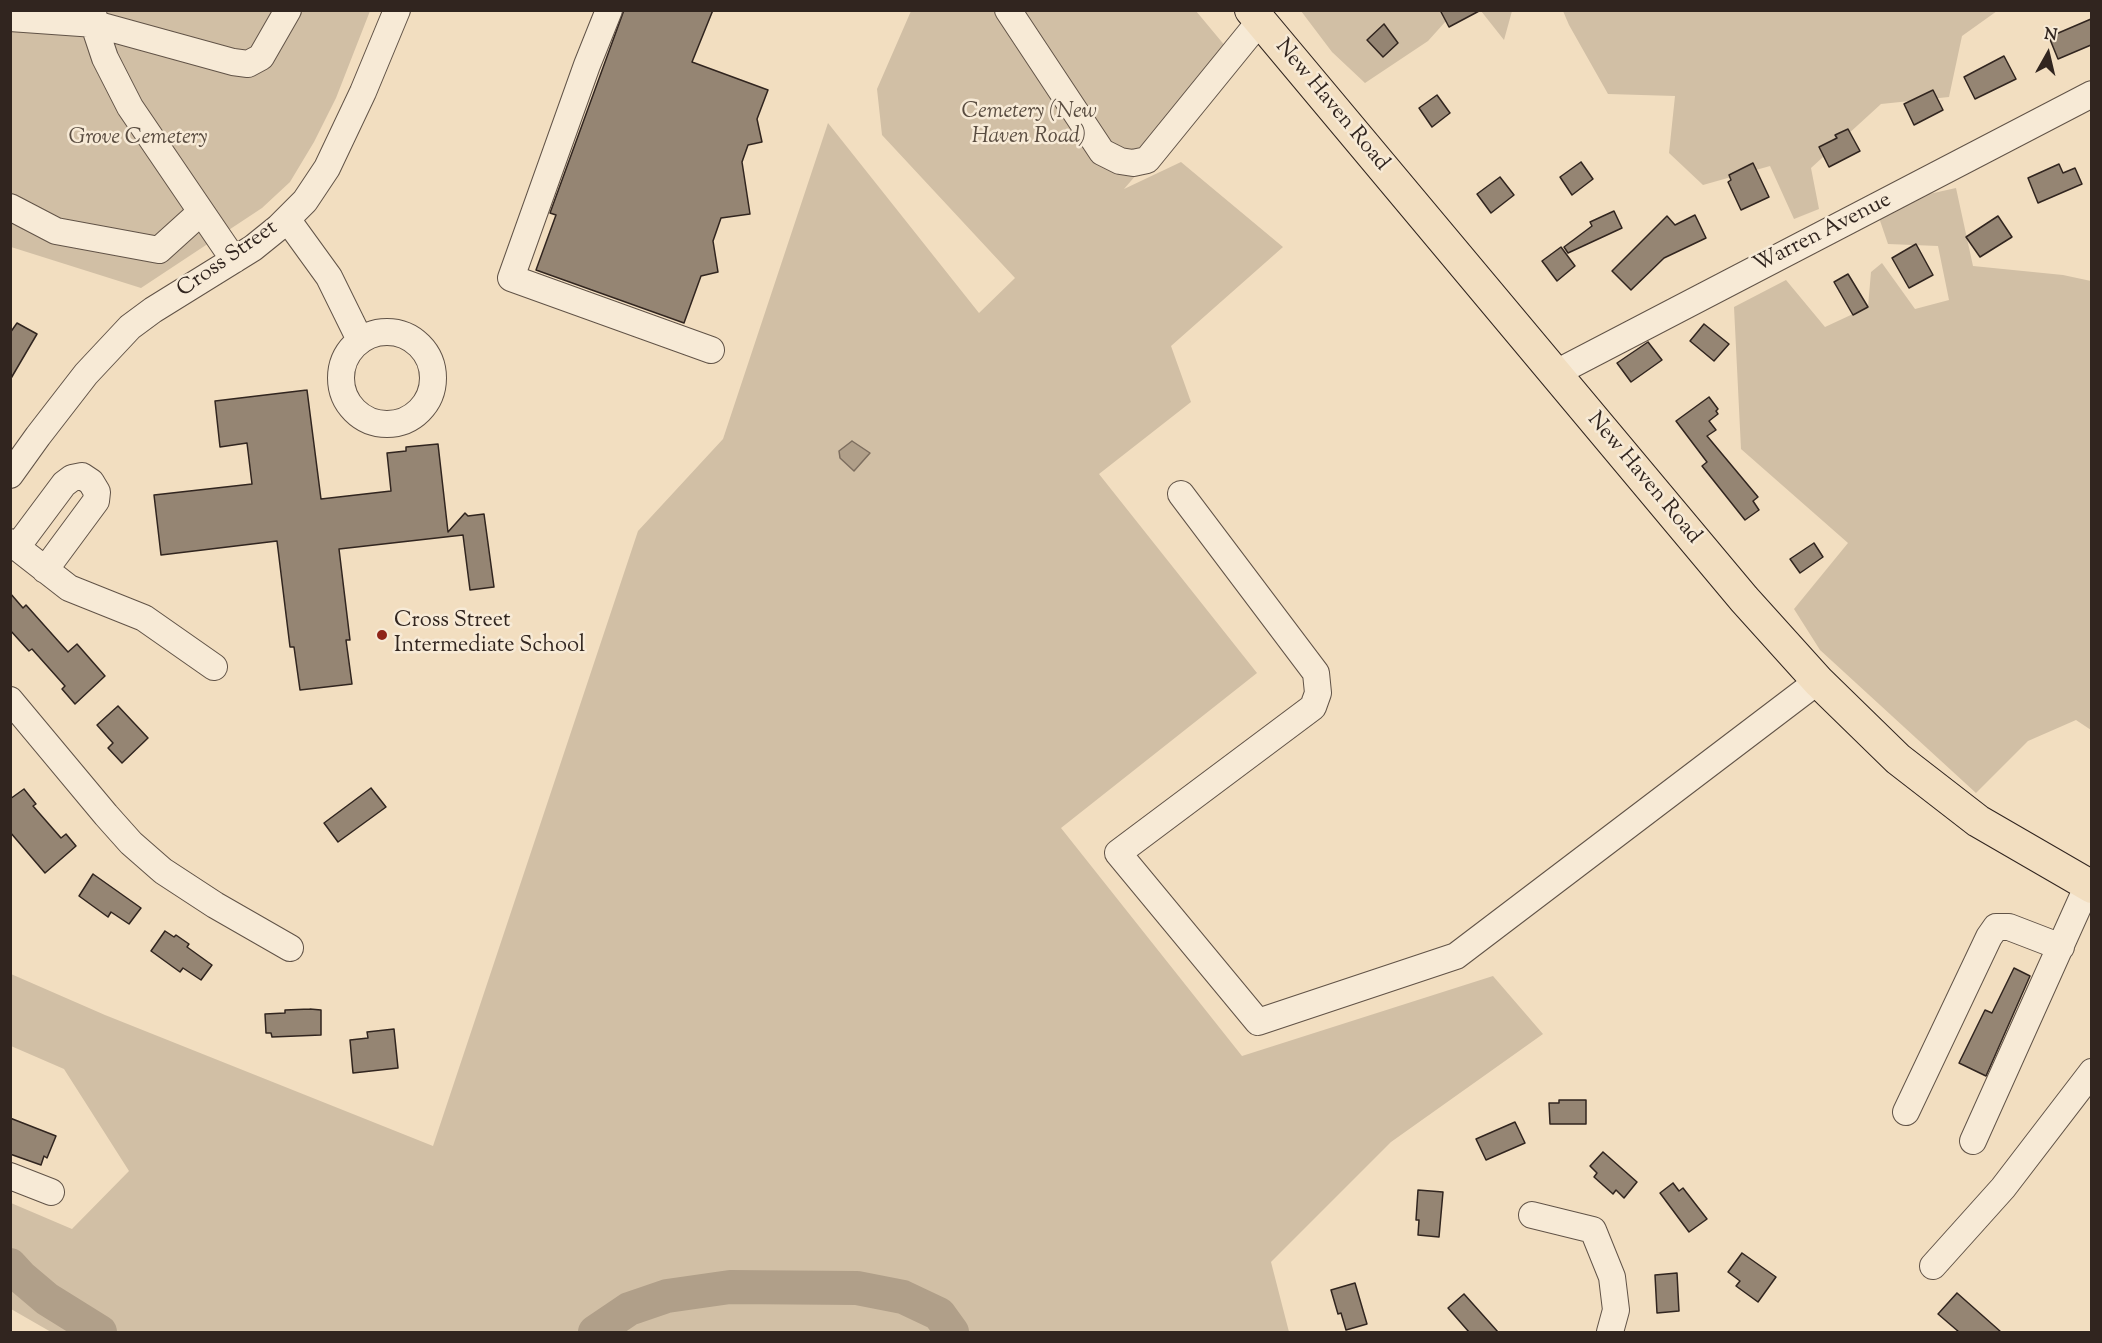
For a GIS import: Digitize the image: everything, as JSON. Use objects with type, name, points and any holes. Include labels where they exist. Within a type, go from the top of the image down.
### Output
[{"type":"main road","name":"New Haven Road","points":[[1255,16],[1744,599],[1818,681],[1898,759],[1978,821],[2090,886]]},
{"type":"street","points":[[10,18],[94,17],[233,62],[248,64],[261,57],[288,10]]},
{"type":"street","name":"Cross Street","points":[[10,475],[86,374],[130,327],[153,310],[253,248],[305,201],[327,168],[363,92],[397,10]]},
{"type":"street","points":[[609,10],[511,278],[711,350]]},
{"type":"street","points":[[1008,10],[1102,152],[1120,161],[1133,163],[1147,160],[1255,16]]},
{"type":"street","points":[[94,17],[105,58],[130,107],[234,260]]},
{"type":"street","name":"Warren Avenue","points":[[1554,374],[2091,94]]},
{"type":"street","points":[[10,207],[56,231],[159,250],[201,212]]},
{"type":"street","points":[[287,219],[329,277],[360,340]]},
{"type":"street","points":[[45,570],[96,501],[97,492],[91,482],[82,476],[72,478],[64,484],[14,544],[45,570],[69,588],[144,618],[214,667]]},
{"type":"street","points":[[1181,494],[1316,673],[1318,693],[1313,708],[1118,853],[1258,1022],[1456,956],[1818,681]]},
{"type":"street","points":[[10,700],[106,816],[163,872],[214,905],[290,948]]},
{"type":"street","points":[[1973,1141],[2090,886]]},
{"type":"street","points":[[1906,1112],[1989,937],[1996,927],[2009,927],[2061,947]]},
{"type":"street","points":[[1933,1266],[2002,1188],[2091,1072]]},
{"type":"street","points":[[10,1176],[51,1192]]},
{"type":"street","points":[[1532,1215],[1593,1230],[1612,1277],[1616,1310],[1610,1332]]},
{"type":"green space","name":"Grove Cemetery","points":[[11,11],[370,11],[336,98],[314,142],[290,182],[262,208],[141,288],[11,247]]},
{"type":"green space","name":"Cemetery (New Haven Road)","points":[[911,11],[1196,11],[1236,59],[1124,189],[1181,162],[1283,247],[1171,346],[1191,402],[1099,474],[1257,673],[1061,828],[1242,1056],[1493,976],[1543,1034],[1391,1142],[1271,1262],[1289,1332],[51,1332],[11,1309],[11,1203],[72,1229],[129,1171],[64,1069],[11,1046],[11,974],[105,1015],[433,1146],[638,531],[723,439],[828,123],[979,313],[1015,278],[882,135],[877,89]]},
{"type":"green space","points":[[1301,11],[1455,11],[1428,41],[1365,83],[1332,52]]},
{"type":"green space","points":[[1481,11],[1512,11],[1504,40]]},
{"type":"green space","points":[[1563,11],[1997,11],[1962,36],[1949,97],[1881,104],[1811,168],[1819,209],[1794,219],[1770,166],[1703,185],[1669,153],[1675,96],[1608,94]]},
{"type":"green space","points":[[1956,188],[1973,266],[2063,275],[2091,281],[2091,730],[2076,720],[2028,741],[1976,793],[1820,650],[1794,609],[1848,543],[1741,449],[1734,307],[1786,280],[1825,327],[1868,307],[1871,272],[1882,263],[1915,309],[1949,300],[1938,246],[1888,244],[1875,206]]},
{"type":"shaded area","points":[[852,441],[870,453],[854,471],[840,458],[839,451]]},
{"type":"building","points":[[624,10],[713,10],[692,62],[768,90],[757,119],[762,142],[748,145],[742,162],[750,214],[721,218],[713,241],[718,272],[701,276],[684,323],[536,270],[556,215],[550,213]]},
{"type":"building","points":[[1440,10],[1481,10],[1449,27]]},
{"type":"building","points":[[2091,19],[2091,45],[2058,59],[2049,37]]},
{"type":"building","points":[[1384,24],[1398,43],[1383,57],[1367,40]]},
{"type":"building","points":[[2004,56],[2016,79],[1975,99],[1964,77]]},
{"type":"building","points":[[1933,90],[1943,110],[1914,125],[1904,104]]},
{"type":"building","points":[[1437,95],[1450,113],[1432,127],[1419,108]]},
{"type":"building","points":[[1848,129],[1860,151],[1829,167],[1819,147],[1837,138],[1835,135]]},
{"type":"building","points":[[1581,162],[1593,179],[1572,195],[1560,177]]},
{"type":"building","points":[[1753,163],[1769,197],[1741,210],[1728,182],[1731,180],[1729,175]]},
{"type":"building","points":[[2059,164],[2063,173],[2075,168],[2082,184],[2038,203],[2028,178]]},
{"type":"building","points":[[1500,177],[1514,195],[1491,213],[1477,194]]},
{"type":"building","points":[[1614,211],[1622,228],[1568,253],[1564,247],[1592,226],[1590,222]]},
{"type":"building","points":[[1695,215],[1706,238],[1664,258],[1631,290],[1612,271],[1667,216],[1675,225]]},
{"type":"building","points":[[1998,216],[2012,237],[1980,257],[1966,237]]},
{"type":"building","points":[[1916,244],[1933,275],[1909,288],[1892,258]]},
{"type":"building","points":[[1561,247],[1575,266],[1557,281],[1542,261]]},
{"type":"building","points":[[1848,274],[1868,307],[1853,315],[1834,282]]},
{"type":"building","points":[[17,323],[37,334],[10,380],[10,333]]},
{"type":"building","points":[[1704,324],[1729,344],[1714,361],[1690,341]]},
{"type":"building","points":[[1648,342],[1662,360],[1631,382],[1617,363]]},
{"type":"building","points":[[307,390],[321,499],[391,491],[387,453],[406,451],[406,447],[438,444],[448,532],[465,513],[468,516],[484,514],[494,587],[470,590],[463,535],[339,549],[350,640],[346,640],[352,684],[300,690],[294,647],[290,647],[277,541],[161,555],[154,495],[252,484],[247,443],[220,447],[215,401]]},
{"type":"building","points":[[1709,397],[1718,409],[1716,411],[1718,414],[1709,421],[1716,430],[1707,436],[1758,497],[1753,501],[1759,510],[1745,520],[1702,466],[1707,462],[1676,421]]},
{"type":"building","points":[[1814,543],[1823,557],[1800,573],[1790,559]]},
{"type":"building","points":[[10,593],[23,608],[26,605],[68,652],[77,644],[105,676],[75,704],[62,689],[65,686],[32,649],[29,651],[10,630]]},
{"type":"building","points":[[118,706],[148,738],[122,763],[108,748],[113,743],[97,725]]},
{"type":"building","points":[[371,788],[386,807],[338,842],[324,823]]},
{"type":"building","points":[[24,789],[36,804],[33,806],[61,838],[66,834],[76,846],[45,873],[10,832],[10,799]]},
{"type":"building","points":[[93,874],[141,908],[129,924],[111,912],[108,917],[79,896]]},
{"type":"building","points":[[165,931],[189,944],[187,947],[212,965],[201,980],[183,968],[180,972],[151,951]]},
{"type":"building","points":[[2014,968],[2030,976],[1986,1076],[1959,1063],[1985,1010],[1992,1013]]},
{"type":"building","points":[[321,1010],[321,1035],[272,1037],[271,1033],[266,1033],[265,1014]]},
{"type":"building","points":[[394,1029],[398,1068],[353,1073],[350,1040],[368,1038],[367,1032]]},
{"type":"building","points":[[1559,1100],[1586,1100],[1586,1124],[1550,1124],[1549,1103],[1559,1103]]},
{"type":"building","points":[[10,1118],[56,1136],[47,1158],[44,1156],[41,1165],[10,1154]]},
{"type":"building","points":[[1515,1122],[1525,1143],[1486,1160],[1476,1139]]},
{"type":"building","points":[[1603,1152],[1637,1182],[1624,1198],[1616,1190],[1613,1194],[1594,1177],[1597,1173],[1590,1166]]},
{"type":"building","points":[[1673,1183],[1679,1191],[1683,1188],[1707,1219],[1689,1232],[1660,1193]]},
{"type":"building","points":[[1418,1190],[1443,1192],[1439,1237],[1418,1235],[1419,1220],[1416,1220]]},
{"type":"building","points":[[1742,1253],[1776,1277],[1758,1302],[1736,1286],[1740,1281],[1728,1272]]},
{"type":"building","points":[[1677,1273],[1679,1311],[1657,1313],[1655,1275]]},
{"type":"building","points":[[1355,1283],[1367,1324],[1346,1330],[1341,1313],[1338,1314],[1331,1290]]},
{"type":"building","points":[[1957,1293],[2001,1332],[1959,1332],[1938,1314]]},
{"type":"building","points":[[1464,1294],[1498,1332],[1469,1332],[1448,1308]]},
{"type":"waterway","points":[[10,1265],[47,1299],[100,1332]]},
{"type":"waterway","points":[[595,1332],[629,1309],[667,1296],[730,1287],[857,1288],[903,1297],[939,1314],[952,1332]]},
{"type":"place","name":"Cross Street Intermediate School","points":[[382,635]]}]
